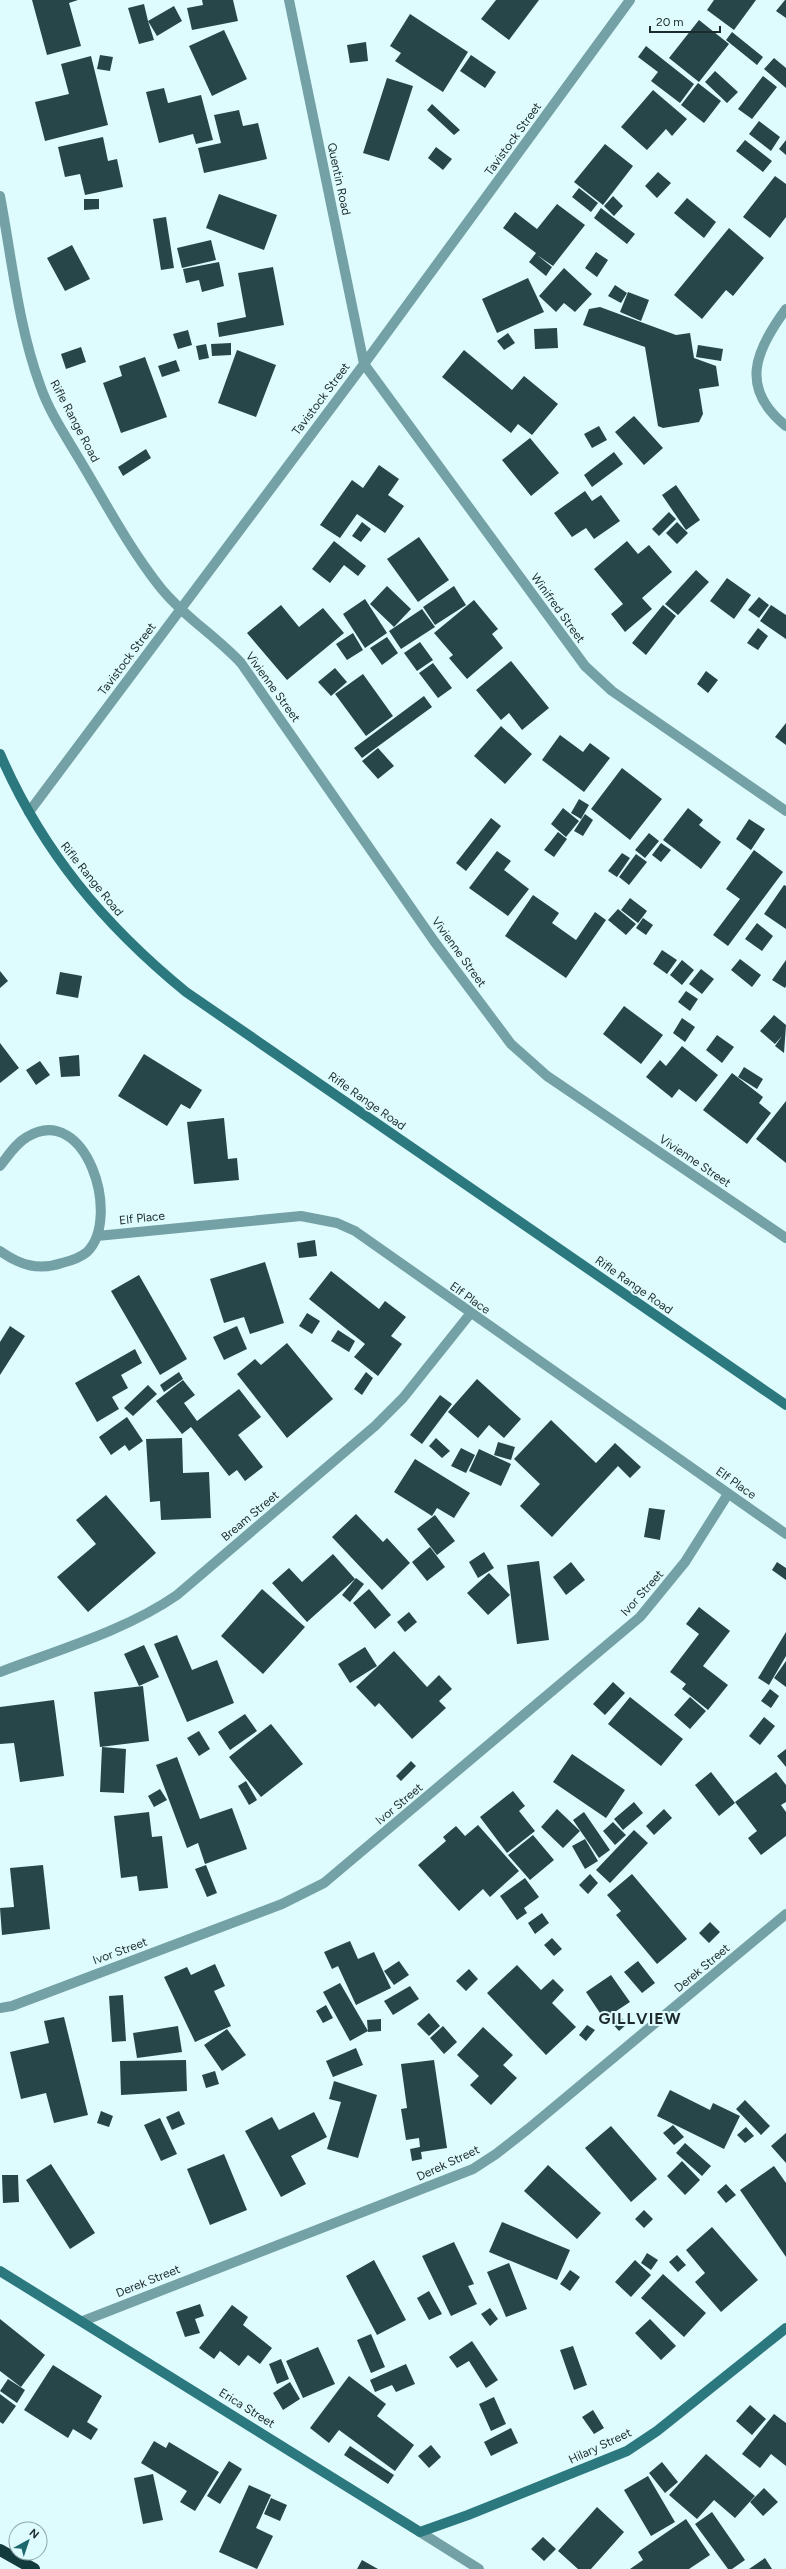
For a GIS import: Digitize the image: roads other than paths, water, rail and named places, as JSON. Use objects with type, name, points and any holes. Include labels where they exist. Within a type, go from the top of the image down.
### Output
[{"type":"highway","points":[[0,2550],[34,2569]]},
{"type":"main road","name":"Rifle Range Road","points":[[0,754],[29,812],[68,874],[101,914],[149,962],[186,992],[786,1405]]},
{"type":"main road","name":"Erica Street","points":[[0,2272],[83,2321],[420,2532]]},
{"type":"main road","name":"Hilary Street","points":[[420,2532],[468,2515],[627,2450],[657,2431],[786,2328]]},
{"type":"street","name":"Quentin Road","points":[[289,0],[364,364]]},
{"type":"street","name":"Tavistock Street","points":[[29,812],[364,364],[630,0]]},
{"type":"street","name":"Rifle Range Road","points":[[0,196],[26,334],[40,386],[62,429],[140,560],[180,610]]},
{"type":"street","points":[[786,309],[763,347],[756,362],[759,393],[767,407],[786,426]]},
{"type":"street","name":"Winifred Street","points":[[364,364],[585,666],[612,691],[786,811]]},
{"type":"street","name":"Vivienne Street","points":[[180,610],[222,642],[241,663],[434,941],[511,1044],[547,1076],[786,1238]]},
{"type":"street","name":"Elf Place","points":[[0,1166],[27,1136],[49,1130],[61,1132],[73,1139],[85,1150],[94,1174],[101,1218],[97,1236],[87,1252],[74,1260],[58,1265],[37,1268],[20,1263],[0,1251]]},
{"type":"street","name":"Elf Place","points":[[97,1236],[301,1216],[319,1218],[355,1231],[470,1314],[786,1534]]},
{"type":"street","name":"Bream Street","points":[[0,1672],[120,1625],[151,1611],[177,1595],[375,1426],[403,1398],[470,1314]]},
{"type":"street","name":"Ivor Street","points":[[0,2008],[12,2006],[282,1904],[324,1883],[640,1617],[685,1562],[728,1494]]},
{"type":"street","name":"Derek Street","points":[[83,2321],[473,2169],[496,2154],[528,2129],[786,1914]]},
{"type":"street","name":"Erica Street","points":[[420,2532],[479,2569]]},
{"type":"district","name":"GILLVIEW","points":[[640,2018]]}]
